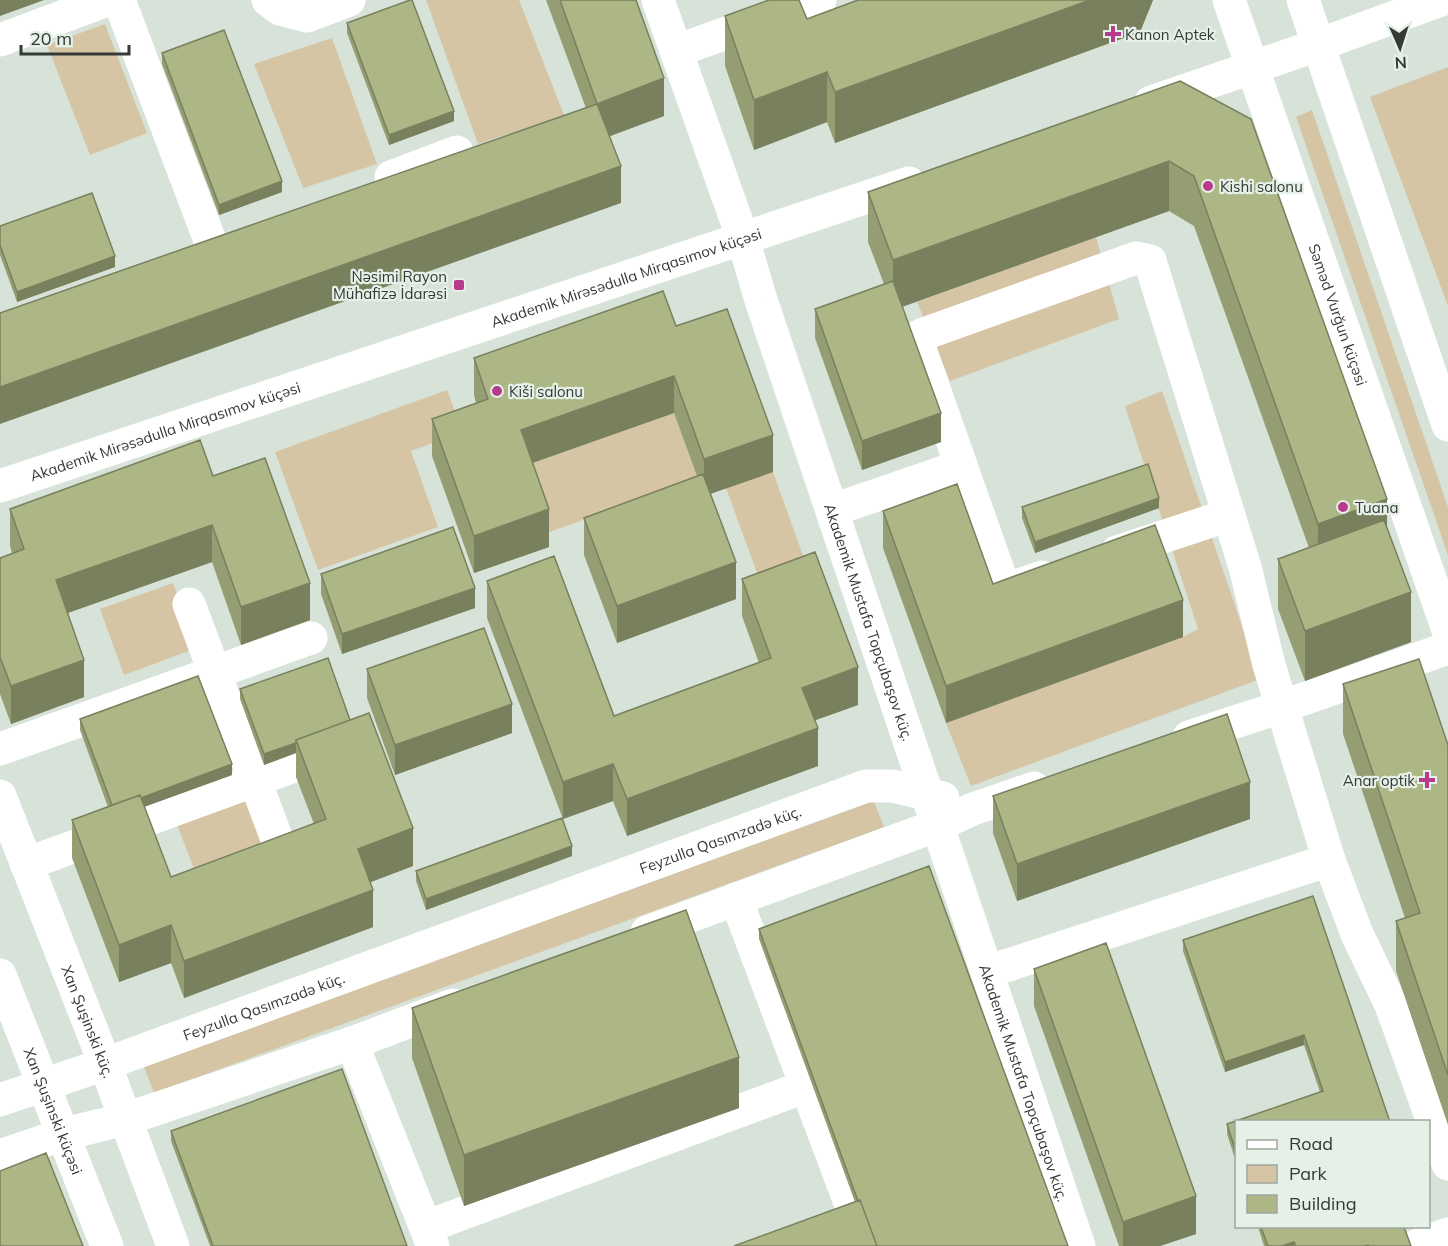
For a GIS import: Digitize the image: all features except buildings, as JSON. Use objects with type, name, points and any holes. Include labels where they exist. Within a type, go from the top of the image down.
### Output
[{"type":"street","points":[[0,40],[107,0]]},
{"type":"street","points":[[119,0],[212,246]]},
{"type":"street","points":[[268,0],[280,9],[307,16],[349,0]]},
{"type":"street","name":"Akademik Mustafa Topçubaşov küç.","points":[[658,0],[743,239],[761,300],[1079,1246]]},
{"type":"street","points":[[676,51],[820,0]]},
{"type":"street","name":"Səməd Vurğun küçəsi","points":[[1229,0],[1448,630]]},
{"type":"street","points":[[1303,0],[1448,425]]},
{"type":"street","points":[[1125,111],[1442,0]]},
{"type":"street","points":[[368,186],[457,152]]},
{"type":"street","name":"Akademik Mirəsədulla Mirqasımov küçəsi","points":[[0,486],[934,175]]},
{"type":"street","points":[[1229,515],[1013,587],[1001,579],[920,349],[921,335],[1136,258],[1150,261],[1229,515],[1281,707],[1329,860],[1357,934],[1391,1005],[1448,1164]]},
{"type":"street","points":[[833,510],[961,466]]},
{"type":"street","points":[[189,604],[287,866]]},
{"type":"street","points":[[0,749],[311,638]]},
{"type":"street","points":[[1160,747],[1448,648]]},
{"type":"street","points":[[26,864],[342,748]]},
{"type":"street","points":[[615,945],[938,825],[973,809],[1060,779]]},
{"type":"street","name":"Feyzulla Qasımzadə küç.","points":[[0,1100],[105,1064],[866,786],[893,786],[926,792],[973,809]]},
{"type":"street","name":"Xan Şuşinski küç.","points":[[0,796],[105,1064],[173,1246]]},
{"type":"street","points":[[987,972],[1329,860]]},
{"type":"street","points":[[736,899],[858,1224],[858,1240],[851,1246]]},
{"type":"street","name":"Xan Şuşinski küçəsi","points":[[0,975],[107,1246]]},
{"type":"street","points":[[0,1156],[63,1134],[126,1119],[351,1043],[483,994]]},
{"type":"street","points":[[351,1043],[429,1236],[807,1086]]},
{"type":"street","points":[[1416,1246],[1448,1234]]},
{"type":"green space","points":[[426,0],[519,0],[564,115],[478,144]]},
{"type":"green space","points":[[105,24],[147,133],[90,155],[47,45]]},
{"type":"green space","points":[[332,38],[377,164],[303,188],[254,64]]},
{"type":"green space","points":[[1448,67],[1448,306],[1370,97]]},
{"type":"green space","points":[[1312,110],[1448,507],[1448,555],[1296,117]]},
{"type":"green space","points":[[1096,237],[1119,319],[950,381],[917,302]]},
{"type":"green space","points":[[447,390],[463,432],[411,451],[438,527],[318,570],[275,452]]},
{"type":"green space","points":[[1162,391],[1260,679],[971,786],[946,723],[1183,637],[1198,629],[1125,406]]},
{"type":"green space","points":[[674,413],[698,478],[544,534],[521,467]]},
{"type":"green space","points":[[773,472],[815,589],[769,606],[726,488]]},
{"type":"green space","points":[[173,583],[197,648],[124,675],[100,609]]},
{"type":"green space","points":[[249,795],[274,863],[202,890],[176,822]]},
{"type":"green space","points":[[874,801],[884,827],[154,1093],[144,1067]]},
{"type":"place","name":"Kanon Aptek","points":[[1113,34]]},
{"type":"place","name":"Kishi salonu","points":[[1208,186]]},
{"type":"place","name":"Nəsimi Rayon Mühafizə İdarəsi","points":[[459,285]]},
{"type":"place","name":"Kiši salonu","points":[[497,391]]},
{"type":"place","name":"Tuana","points":[[1343,507]]},
{"type":"place","name":"Anar optik","points":[[1427,780]]}]
